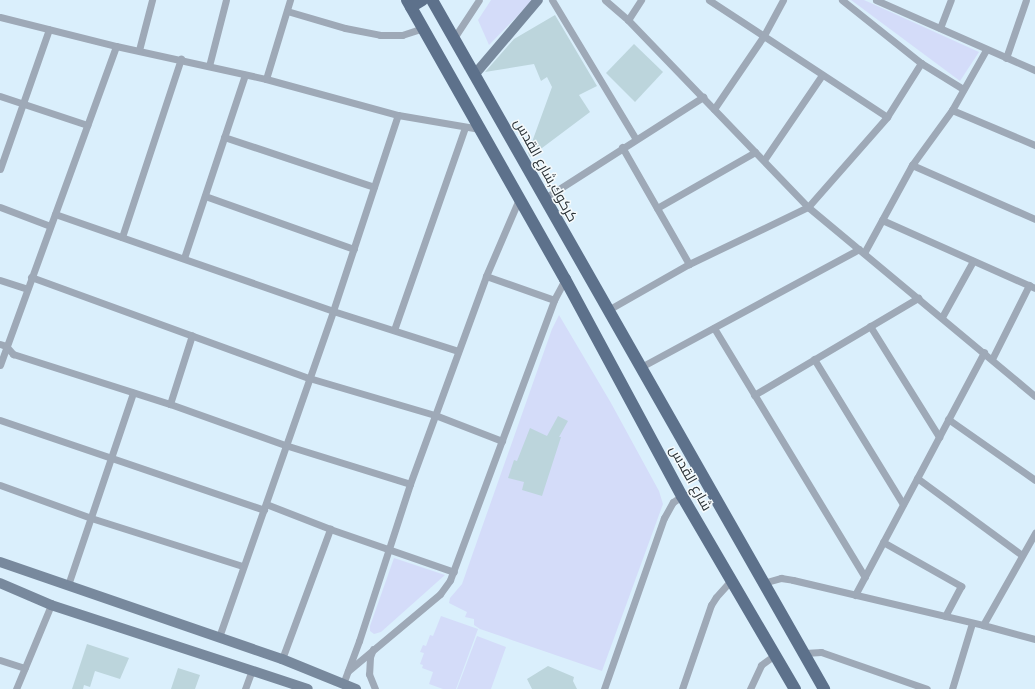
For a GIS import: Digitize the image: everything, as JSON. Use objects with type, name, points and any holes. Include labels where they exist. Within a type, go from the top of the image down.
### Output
[{"type":"main road","points":[[422,0],[409,4],[565,279]]},
{"type":"main road","name":"كركوك,شارع القدس","points":[[432,0],[634,356]]},
{"type":"main road","name":"شارع القدس","points":[[565,279],[682,496],[732,579],[795,689]]},
{"type":"main road","name":"شارع القدس","points":[[634,356],[763,583],[805,653],[824,689]]},
{"type":"street","points":[[139,50],[152,0]]},
{"type":"street","points":[[210,66],[226,0]]},
{"type":"street","points":[[266,78],[290,0]]},
{"type":"street","points":[[454,38],[479,0]]},
{"type":"street","points":[[475,74],[538,0]]},
{"type":"street","points":[[552,0],[636,138]]},
{"type":"street","points":[[605,0],[628,20],[808,206],[1035,396]]},
{"type":"street","points":[[628,20],[641,0]]},
{"type":"street","points":[[709,0],[887,118]]},
{"type":"street","points":[[714,109],[763,37],[783,0]]},
{"type":"street","points":[[842,0],[921,62],[963,89]]},
{"type":"street","points":[[876,0],[986,50],[1035,70]]},
{"type":"street","points":[[940,28],[951,0]]},
{"type":"street","points":[[1006,58],[1026,0]]},
{"type":"street","points":[[287,11],[345,28],[380,35],[402,35],[423,28]]},
{"type":"street","points":[[0,17],[116,46],[181,59],[245,75],[266,78],[398,115],[480,129]]},
{"type":"street","points":[[0,169],[49,29]]},
{"type":"street","points":[[0,365],[3,345],[27,289],[116,46]]},
{"type":"street","points":[[641,367],[862,251],[882,220],[912,165],[952,110],[986,50]]},
{"type":"street","points":[[122,236],[181,59]]},
{"type":"street","points":[[608,310],[690,264],[808,206],[887,118],[921,62]]},
{"type":"street","points":[[184,258],[245,75]]},
{"type":"street","points":[[764,160],[822,75]]},
{"type":"street","points":[[0,96],[87,125]]},
{"type":"street","points":[[545,198],[622,147],[702,97]]},
{"type":"street","points":[[952,110],[1035,145]]},
{"type":"street","points":[[219,637],[242,566],[265,507],[285,445],[333,311],[398,115]]},
{"type":"street","points":[[394,330],[465,126]]},
{"type":"street","points":[[224,137],[374,187]]},
{"type":"street","points":[[622,147],[690,264]]},
{"type":"street","points":[[657,208],[755,152]]},
{"type":"street","points":[[912,165],[1035,219]]},
{"type":"street","points":[[205,196],[354,249]]},
{"type":"street","points":[[343,684],[359,641],[410,484],[458,351],[486,276],[519,199]]},
{"type":"street","points":[[0,207],[50,226]]},
{"type":"street","points":[[55,214],[122,236],[333,311],[458,351]]},
{"type":"street","points":[[882,220],[1032,287],[992,359]]},
{"type":"street","points":[[942,317],[973,261]]},
{"type":"street","points":[[486,276],[554,300]]},
{"type":"street","points":[[31,277],[309,378],[435,415],[502,442]]},
{"type":"street","points":[[347,672],[440,594],[454,572],[554,300],[565,279]]},
{"type":"street","points":[[0,280],[27,289]]},
{"type":"street","points":[[754,395],[918,298]]},
{"type":"street","points":[[870,326],[939,437]]},
{"type":"street","points":[[714,328],[865,577]]},
{"type":"street","points":[[170,404],[192,335]]},
{"type":"street","points":[[3,345],[13,354],[170,404],[285,445],[410,484]]},
{"type":"street","points":[[855,594],[984,352]]},
{"type":"street","points":[[814,359],[904,504]]},
{"type":"street","points":[[68,585],[134,393]]},
{"type":"street","points":[[948,419],[1035,480]]},
{"type":"street","points":[[0,420],[111,458],[389,548],[454,572]]},
{"type":"street","points":[[917,478],[1022,555]]},
{"type":"street","points":[[0,485],[91,518],[242,566]]},
{"type":"street","points":[[604,689],[664,518],[673,502],[682,496]]},
{"type":"street","points":[[282,659],[330,529]]},
{"type":"street","points":[[983,625],[1035,533]]},
{"type":"street","points":[[883,542],[961,586],[945,616]]},
{"type":"street","points":[[0,562],[282,659],[356,689]]},
{"type":"street","points":[[763,583],[782,578],[855,594],[1035,639]]},
{"type":"street","points":[[682,689],[711,605],[732,579]]},
{"type":"street","points":[[0,583],[51,605],[308,689]]},
{"type":"street","points":[[16,689],[51,605]]},
{"type":"street","points":[[952,689],[972,623]]},
{"type":"street","points":[[359,641],[361,650],[372,650]]},
{"type":"street","points":[[372,650],[369,670],[372,682],[376,689]]},
{"type":"street","points":[[805,653],[821,652],[927,689]]},
{"type":"street","points":[[750,689],[761,665],[775,655]]},
{"type":"street","points":[[0,660],[25,668]]},
{"type":"street","points":[[245,689],[252,670]]},
{"type":"shaded area","points":[[491,0],[533,0],[489,45],[478,20]]},
{"type":"shaded area","points":[[851,0],[864,0],[979,52],[960,81]]},
{"type":"shaded area","points":[[559,315],[611,403],[659,491],[663,504],[602,671],[480,629],[474,625],[474,619],[465,617],[467,612],[449,603],[450,598],[462,584],[552,329]]},
{"type":"shaded area","points":[[394,558],[445,575],[381,632],[374,634],[370,631],[370,626]]},
{"type":"shaded area","points":[[441,616],[478,629],[456,689],[443,689],[429,684],[433,672],[422,668],[423,665],[420,664],[424,653],[420,652],[423,645],[426,646],[430,635],[433,636]]},
{"type":"shaded area","points":[[477,636],[506,647],[491,689],[457,689]]},
{"type":"building","points":[[555,15],[597,86],[579,95],[590,112],[530,157],[528,153],[552,87],[547,77],[541,81],[534,64],[485,72],[514,39]]},
{"type":"building","points":[[634,44],[663,72],[635,102],[606,73]]},
{"type":"building","points":[[558,416],[568,421],[559,437],[561,437],[542,496],[522,490],[524,482],[508,478],[514,460],[517,461],[530,428],[547,436]]},
{"type":"building","points":[[87,644],[129,658],[120,679],[95,671],[90,687],[84,685],[83,689],[72,689]]},
{"type":"building","points":[[548,666],[574,677],[573,681],[577,689],[532,689],[527,679]]},
{"type":"building","points":[[178,668],[200,675],[195,689],[171,689]]}]
